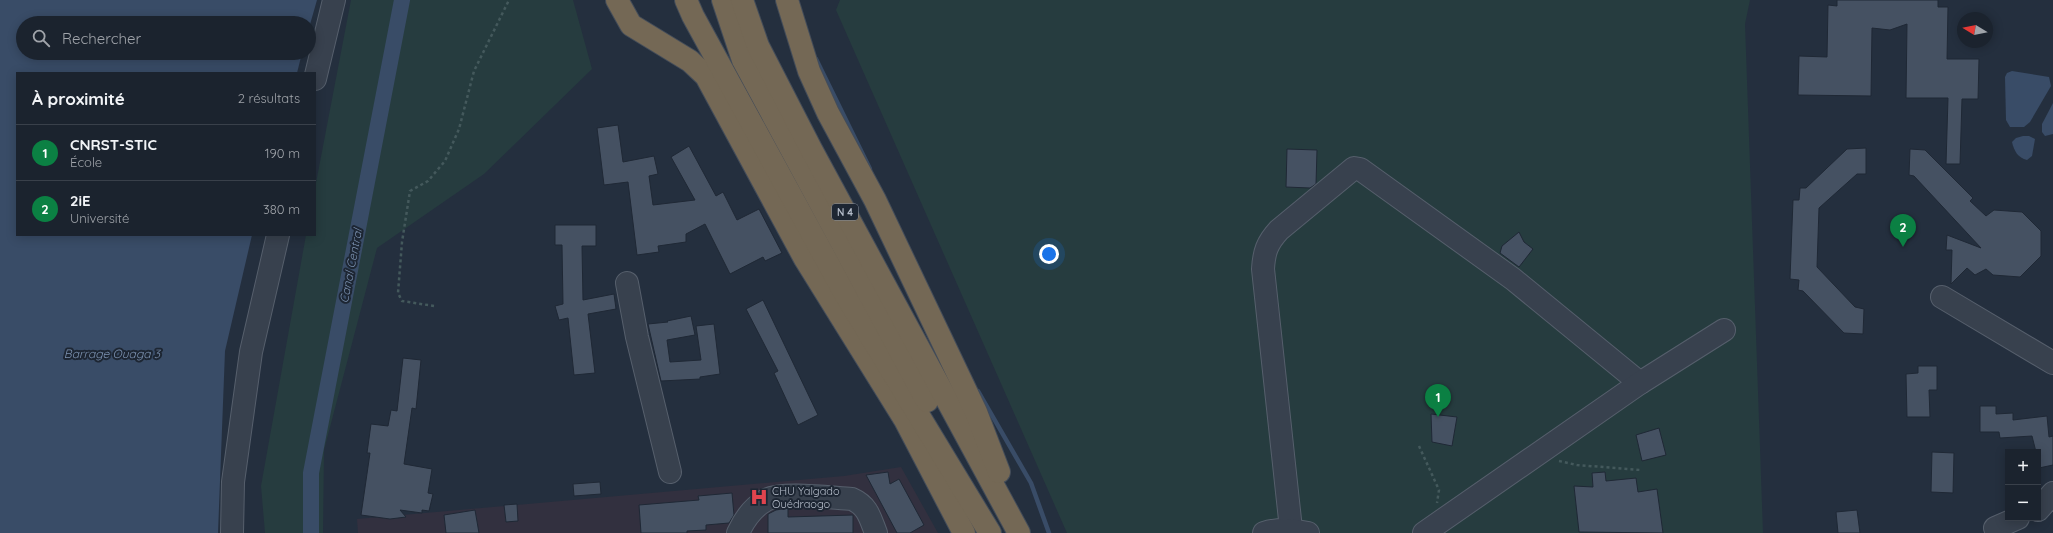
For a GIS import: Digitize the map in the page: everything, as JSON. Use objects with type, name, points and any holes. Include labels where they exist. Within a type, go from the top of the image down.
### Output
[{"type":"highway","points":[[617,0],[631,24],[690,61],[706,76],[805,259],[904,420],[964,533]]},
{"type":"highway","points":[[686,0],[692,16],[845,294],[991,533]]},
{"type":"highway","name":"N 4","points":[[723,0],[744,60],[905,358],[991,533]]},
{"type":"highway","name":"N 4","points":[[742,0],[758,46],[811,149],[1021,533]]},
{"type":"highway","points":[[787,0],[809,71],[828,113],[875,200],[976,412],[1021,533]]},
{"type":"street","points":[[316,75],[334,0]]},
{"type":"street","points":[[1264,533],[1276,530],[1299,531],[1263,269],[1264,251],[1269,241],[1279,230],[1354,168],[1360,169],[1513,279],[1640,383]]},
{"type":"street","points":[[232,533],[233,482],[251,352],[278,236]]},
{"type":"street","points":[[627,283],[639,344],[670,472]]},
{"type":"street","points":[[1942,297],[2053,363]]},
{"type":"street","points":[[1429,529],[1640,383],[1724,330]]},
{"type":"street","points":[[738,533],[743,522],[754,509],[766,500],[783,496],[852,499],[863,504],[868,511],[876,533]]},
{"type":"street","points":[[1995,528],[2011,521]]},
{"type":"path","points":[[434,306],[402,301],[398,293],[402,242],[410,191],[428,181],[445,161],[459,129],[474,71],[509,0]]},
{"type":"path","points":[[1419,446],[1439,490],[1429,529]]},
{"type":"path","points":[[1535,456],[1577,465],[1641,470]]},
{"type":"shaded area","name":"CHU Yalgado Ouédraogo","points":[[901,467],[938,533],[358,533],[357,519],[844,476]]},
{"type":"green space","points":[[351,0],[573,0],[592,69],[484,174],[377,248],[324,450],[323,533],[265,533],[261,486],[306,236],[316,236],[316,183]]},
{"type":"green space","points":[[840,0],[1750,0],[1745,24],[1763,533],[1067,533],[836,10]]},
{"type":"water","name":"Barrage Ouaga 3","points":[[0,0],[317,0],[312,16],[16,16],[16,60],[300,60],[297,72],[16,72],[16,236],[252,236],[225,351],[218,533],[0,533]]},
{"type":"water","points":[[2012,71],[2049,77],[2051,86],[2030,122],[2024,127],[2010,127],[2006,120],[2005,77],[2007,73]]},
{"type":"water","points":[[2053,103],[2053,134],[2045,136],[2042,132],[2042,124]]},
{"type":"water","points":[[2029,136],[2035,139],[2032,156],[2027,160],[2021,158],[2017,154],[2012,142],[2016,138]]},
{"type":"building","points":[[1837,0],[1938,0],[1938,7],[1948,7],[1947,59],[1979,59],[1978,99],[1962,99],[1960,164],[1946,164],[1948,98],[1906,98],[1907,24],[1890,30],[1872,28],[1871,96],[1798,95],[1799,56],[1827,57],[1828,5],[1837,6]]},
{"type":"building","points":[[618,125],[623,162],[654,156],[658,174],[649,176],[653,205],[695,200],[671,157],[689,146],[716,196],[723,192],[737,220],[759,209],[782,253],[765,261],[763,257],[730,274],[705,224],[686,234],[686,242],[658,246],[659,252],[637,255],[628,182],[604,185],[597,128]]},
{"type":"building","points":[[1866,148],[1866,174],[1857,174],[1819,208],[1817,267],[1855,307],[1864,309],[1863,334],[1844,333],[1803,291],[1798,290],[1799,280],[1790,279],[1793,200],[1799,200],[1800,188],[1806,188],[1847,149]]},
{"type":"building","points":[[1287,149],[1317,150],[1316,184],[1310,188],[1286,187]]},
{"type":"building","points":[[1910,149],[1925,150],[1973,198],[1970,201],[1986,216],[1994,210],[2022,212],[2041,231],[2041,256],[2020,277],[1993,275],[1986,269],[1975,275],[1967,268],[1951,284],[1952,250],[1946,250],[1947,235],[1981,248],[1914,176],[1909,175]]},
{"type":"building","points":[[555,225],[596,225],[596,246],[582,246],[583,300],[614,294],[616,309],[588,314],[595,373],[574,375],[568,318],[559,320],[555,306],[563,304],[562,245],[555,245]]},
{"type":"building","points":[[1519,232],[1524,242],[1533,249],[1519,267],[1500,253],[1502,246]]},
{"type":"building","points":[[763,300],[818,415],[798,425],[774,373],[778,371],[746,309]]},
{"type":"building","points":[[691,316],[695,335],[667,340],[670,362],[701,360],[696,326],[714,324],[720,374],[700,377],[700,379],[661,381],[648,324],[668,322],[667,321]]},
{"type":"building","points":[[403,358],[421,360],[416,409],[412,408],[404,464],[432,469],[428,493],[433,494],[429,511],[422,510],[422,513],[400,510],[406,517],[390,519],[361,515],[370,453],[367,453],[371,424],[388,426],[391,410],[397,411]]},
{"type":"building","points":[[1918,366],[1937,366],[1937,390],[1929,390],[1930,417],[1907,417],[1906,374],[1918,373]]},
{"type":"building","points":[[1980,406],[1996,406],[1996,414],[2013,413],[2013,420],[2047,416],[2049,437],[2053,436],[2053,465],[2041,468],[2041,449],[2035,449],[2032,436],[2000,438],[1999,432],[1980,432]]},
{"type":"building","points":[[1431,414],[1457,417],[1452,446],[1432,442]]},
{"type":"building","points":[[1659,428],[1666,455],[1642,461],[1636,435]]},
{"type":"building","points":[[1932,452],[1954,453],[1953,493],[1931,492]]},
{"type":"building","points":[[888,472],[890,484],[899,479],[924,525],[910,533],[897,533],[866,475]]},
{"type":"building","points":[[1605,472],[1606,481],[1636,478],[1638,492],[1657,489],[1663,533],[1579,532],[1574,486],[1593,487],[1592,473]]},
{"type":"building","points":[[600,482],[601,494],[574,496],[573,484]]},
{"type":"building","points":[[732,493],[734,515],[729,523],[706,525],[706,530],[687,531],[687,533],[641,533],[639,505],[699,500],[698,496]]},
{"type":"building","points":[[517,504],[518,521],[506,522],[504,505]]},
{"type":"building","points":[[788,508],[788,517],[853,515],[853,533],[768,533],[768,514],[776,510]]},
{"type":"building","points":[[475,510],[479,533],[446,533],[444,515]]},
{"type":"building","points":[[1857,510],[1860,533],[1838,533],[1836,512]]},
{"type":"waterway","name":"Canal Central","points":[[311,533],[311,473],[402,0]]},
{"type":"waterway","points":[[816,59],[870,169]]},
{"type":"waterway","points":[[978,391],[1031,483],[1049,533]]},
{"type":"place","name":"2iE","points":[[1903,247]]},
{"type":"place","name":"CNRST-STIC","points":[[1438,417]]},
{"type":"place","name":"CHU Yalgado Ouédraogo","points":[[759,497]]}]
